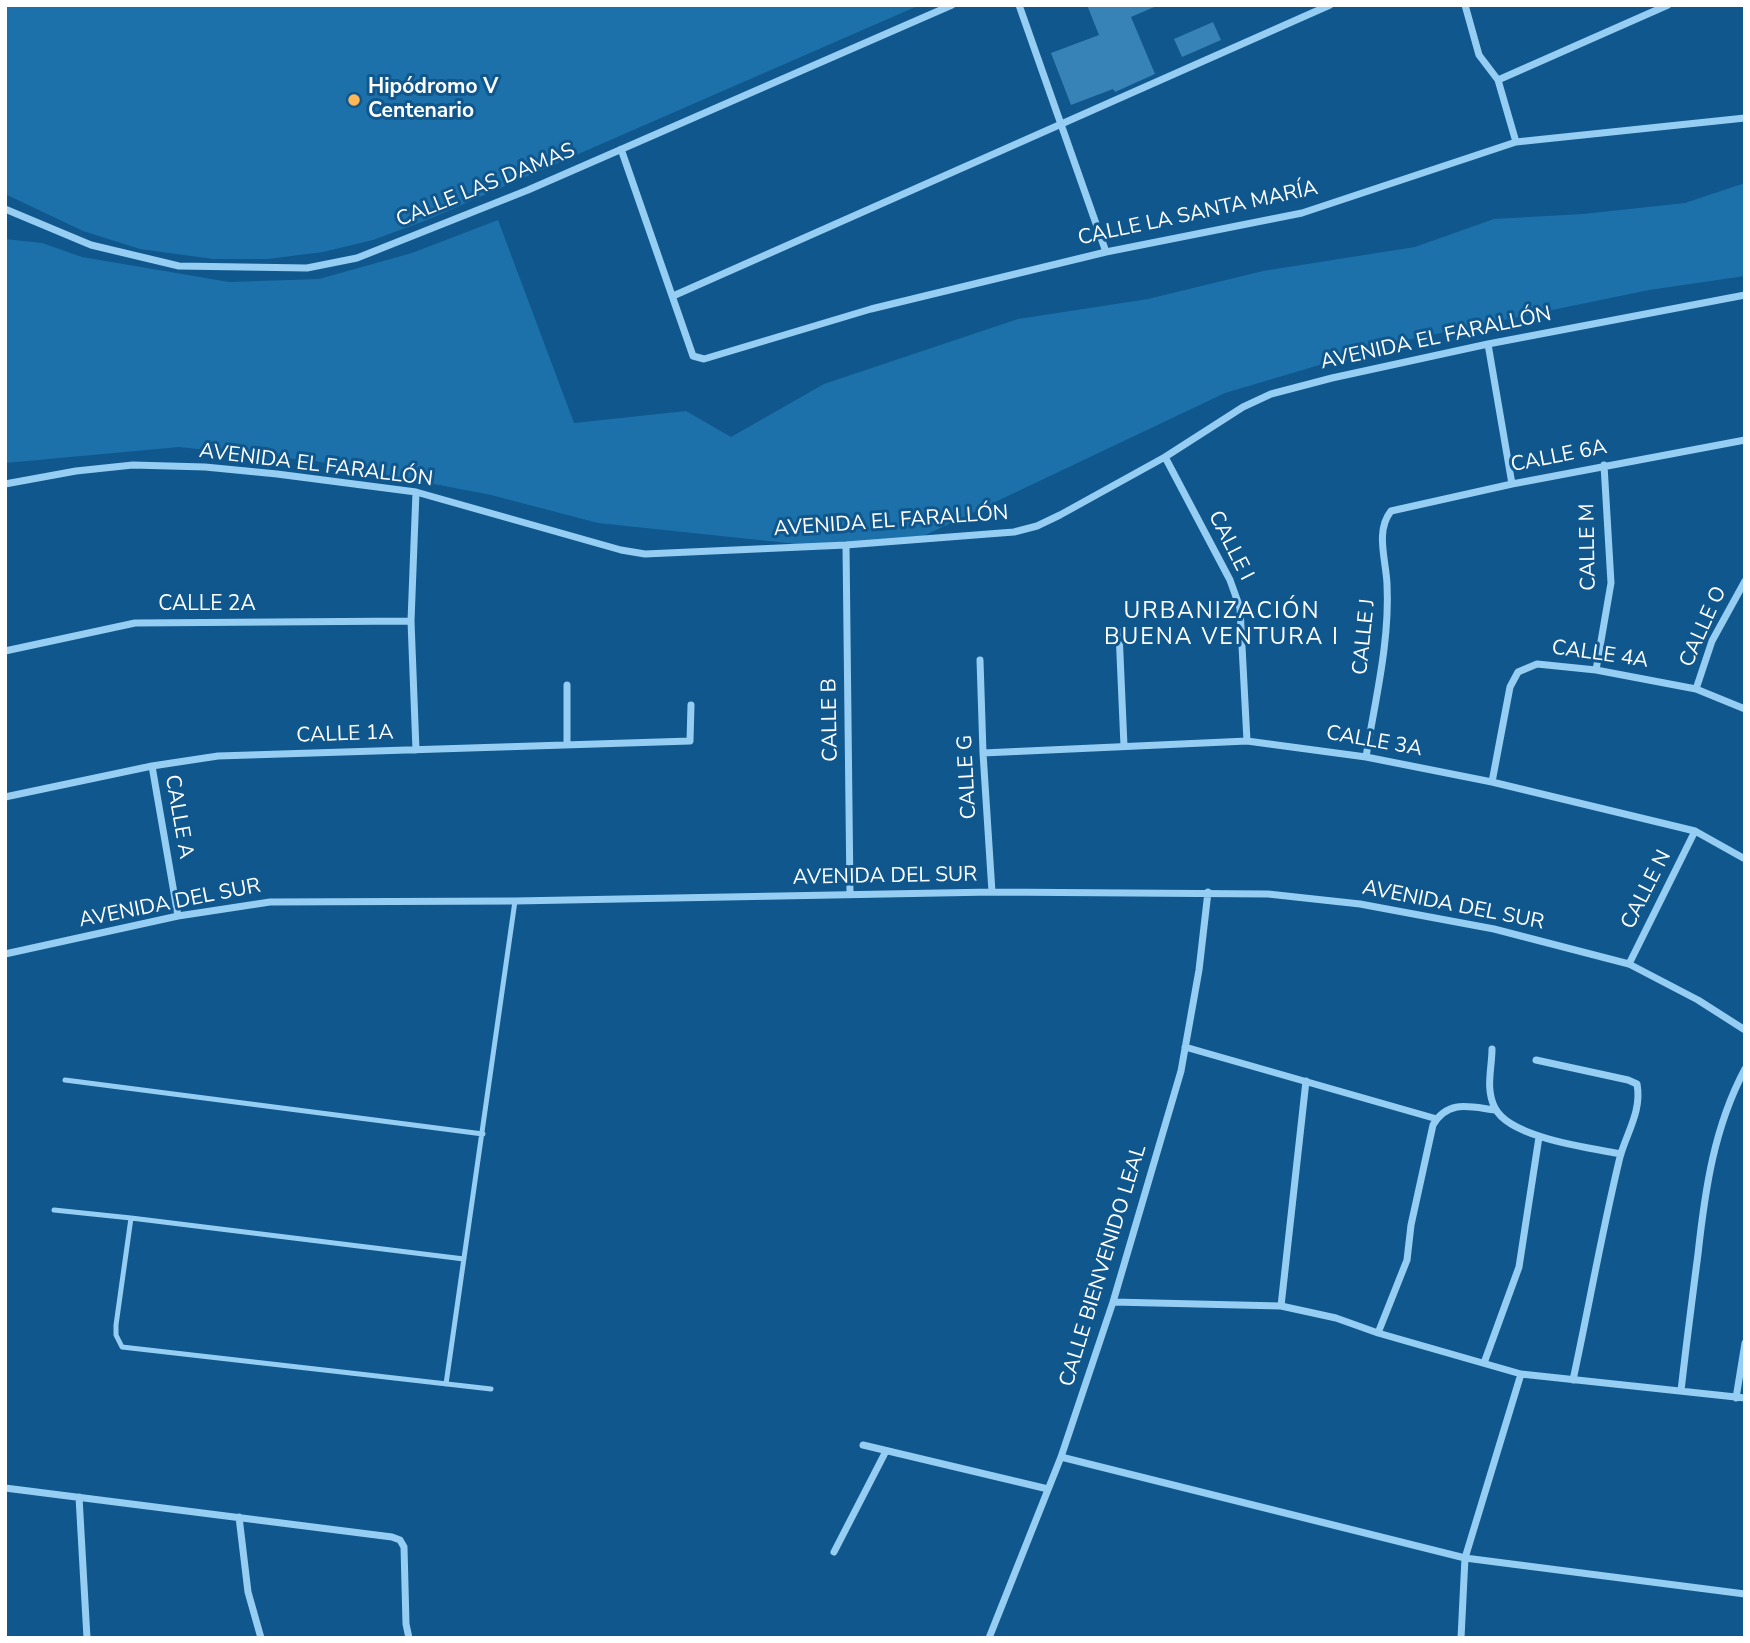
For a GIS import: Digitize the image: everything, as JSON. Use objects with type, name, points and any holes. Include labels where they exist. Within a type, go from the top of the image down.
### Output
[{"type":"street","name":"CALLE LAS DAMAS","points":[[5,209],[91,245],[179,266],[307,268],[357,258],[528,190],[952,5]]},
{"type":"street","points":[[1019,5],[1106,252]]},
{"type":"street","points":[[621,149],[673,296],[1330,5]]},
{"type":"street","points":[[1465,5],[1479,55],[1498,80],[1516,142]]},
{"type":"street","points":[[1498,80],[1668,5]]},
{"type":"street","name":"CALLE LA SANTA MARÍA","points":[[673,296],[693,356],[704,359],[871,309],[1106,252],[1302,212],[1516,142],[1745,118]]},
{"type":"street","points":[[5,216],[14,214]]},
{"type":"street","name":"AVENIDA EL FARALLÓN","points":[[5,484],[76,471],[133,465],[242,470],[416,492],[621,550],[646,554],[846,545],[1002,533],[1037,526],[1165,457],[1243,407],[1270,394],[1332,377],[1488,344],[1745,295]]},
{"type":"street","points":[[1488,344],[1512,484]]},
{"type":"street","name":"CALLE 6A","points":[[1384,519],[1391,511],[1512,484],[1745,440]]},
{"type":"street","name":"CALLE I","points":[[1165,457],[1230,580],[1240,608],[1247,741]]},
{"type":"street","name":"CALLE M","points":[[1596,670],[1611,583],[1604,465]]},
{"type":"street","points":[[416,492],[411,621],[416,750]]},
{"type":"street","name":"CALLE J","points":[[1366,757],[1387,614],[1382,531],[1384,519]]},
{"type":"street","name":"CALLE B","points":[[846,545],[850,894]]},
{"type":"street","name":"CALLE O","points":[[1696,689],[1712,641],[1745,581]]},
{"type":"street","name":"CALLE 2A","points":[[5,651],[135,623],[411,621]]},
{"type":"street","points":[[1119,632],[1124,746]]},
{"type":"street","name":"CALLE G","points":[[980,660],[992,892]]},
{"type":"street","name":"CALLE 4A","points":[[1492,782],[1510,687],[1518,673],[1537,664],[1596,670],[1696,689],[1745,709]]},
{"type":"street","points":[[567,685],[567,745]]},
{"type":"street","name":"CALLE 1A","points":[[5,797],[152,766],[218,756],[690,741],[691,705]]},
{"type":"street","name":"CALLE 3A","points":[[983,753],[1247,741],[1366,757],[1492,782],[1695,831],[1745,859]]},
{"type":"street","name":"CALLE A","points":[[152,766],[178,916]]},
{"type":"street","name":"CALLE N","points":[[1629,964],[1695,831]]},
{"type":"street","name":"AVENIDA DEL SUR","points":[[5,954],[178,916],[270,902],[514,901],[992,892],[1268,894],[1360,904],[1494,929],[1629,964],[1698,1000],[1745,1030]]},
{"type":"street","name":"CALLE BIENVENIDO LEAL","points":[[989,1638],[1061,1457],[1113,1302],[1181,1071],[1199,970],[1208,892]]},
{"type":"street","points":[[1185,1047],[1437,1119]]},
{"type":"street","points":[[1492,1049],[1490,1084],[1495,1110]]},
{"type":"street","points":[[1536,1060],[1616,1076],[1637,1084],[1636,1112],[1621,1154],[1573,1380]]},
{"type":"street","points":[[1681,1391],[1706,1189],[1718,1132],[1733,1091],[1745,1069]]},
{"type":"street","points":[[1281,1306],[1306,1081]]},
{"type":"street","points":[[1378,1333],[1406,1260],[1433,1125],[1441,1112],[1452,1107],[1468,1106],[1495,1110],[1539,1137],[1621,1154]]},
{"type":"street","points":[[1484,1363],[1519,1267],[1539,1137]]},
{"type":"street","points":[[1113,1302],[1281,1306],[1336,1318],[1378,1333],[1521,1374],[1745,1398]]},
{"type":"street","points":[[1736,1398],[1745,1343]]},
{"type":"street","points":[[1461,1638],[1465,1558],[1521,1374]]},
{"type":"street","points":[[863,1445],[1048,1489]]},
{"type":"street","points":[[834,1552],[886,1451]]},
{"type":"street","points":[[1061,1457],[1465,1558],[1745,1594]]},
{"type":"street","points":[[5,1488],[393,1536],[400,1540],[404,1547],[406,1624],[409,1638]]},
{"type":"street","points":[[79,1497],[87,1638]]},
{"type":"street","points":[[239,1517],[248,1592],[261,1638]]},
{"type":"lane","points":[[446,1384],[514,901]]},
{"type":"lane","points":[[65,1080],[483,1134]]},
{"type":"lane","points":[[54,1210],[464,1259]]},
{"type":"lane","points":[[131,1218],[116,1325],[116,1335],[122,1347],[491,1389]]},
{"type":"shaded area","name":"Hipódromo V Centenario","points":[[5,5],[920,5],[427,220],[373,240],[323,252],[268,259],[213,259],[140,249],[83,231],[5,194]]},
{"type":"shaded area","points":[[1745,183],[1745,276],[1649,290],[1397,342],[1225,393],[915,540],[816,546],[598,523],[491,495],[315,461],[179,447],[5,463],[5,239],[42,243],[82,257],[229,282],[319,279],[412,253],[498,220],[574,423],[686,411],[731,437],[824,384],[1018,319],[1148,299],[1263,271],[1415,247],[1494,219],[1583,214],[1685,203]]},
{"type":"building","points":[[1087,5],[1159,5],[1131,17],[1155,74],[1115,92],[1113,89],[1071,105],[1051,53],[1099,35]]},
{"type":"building","points":[[1213,22],[1221,40],[1182,57],[1174,39]]},
{"type":"place","name":"Hipódromo V Centenario","points":[[354,100]]},
{"type":"district","name":"URBANIZACIÓN BUENA VENTURA I","points":[[1222,625]]}]
